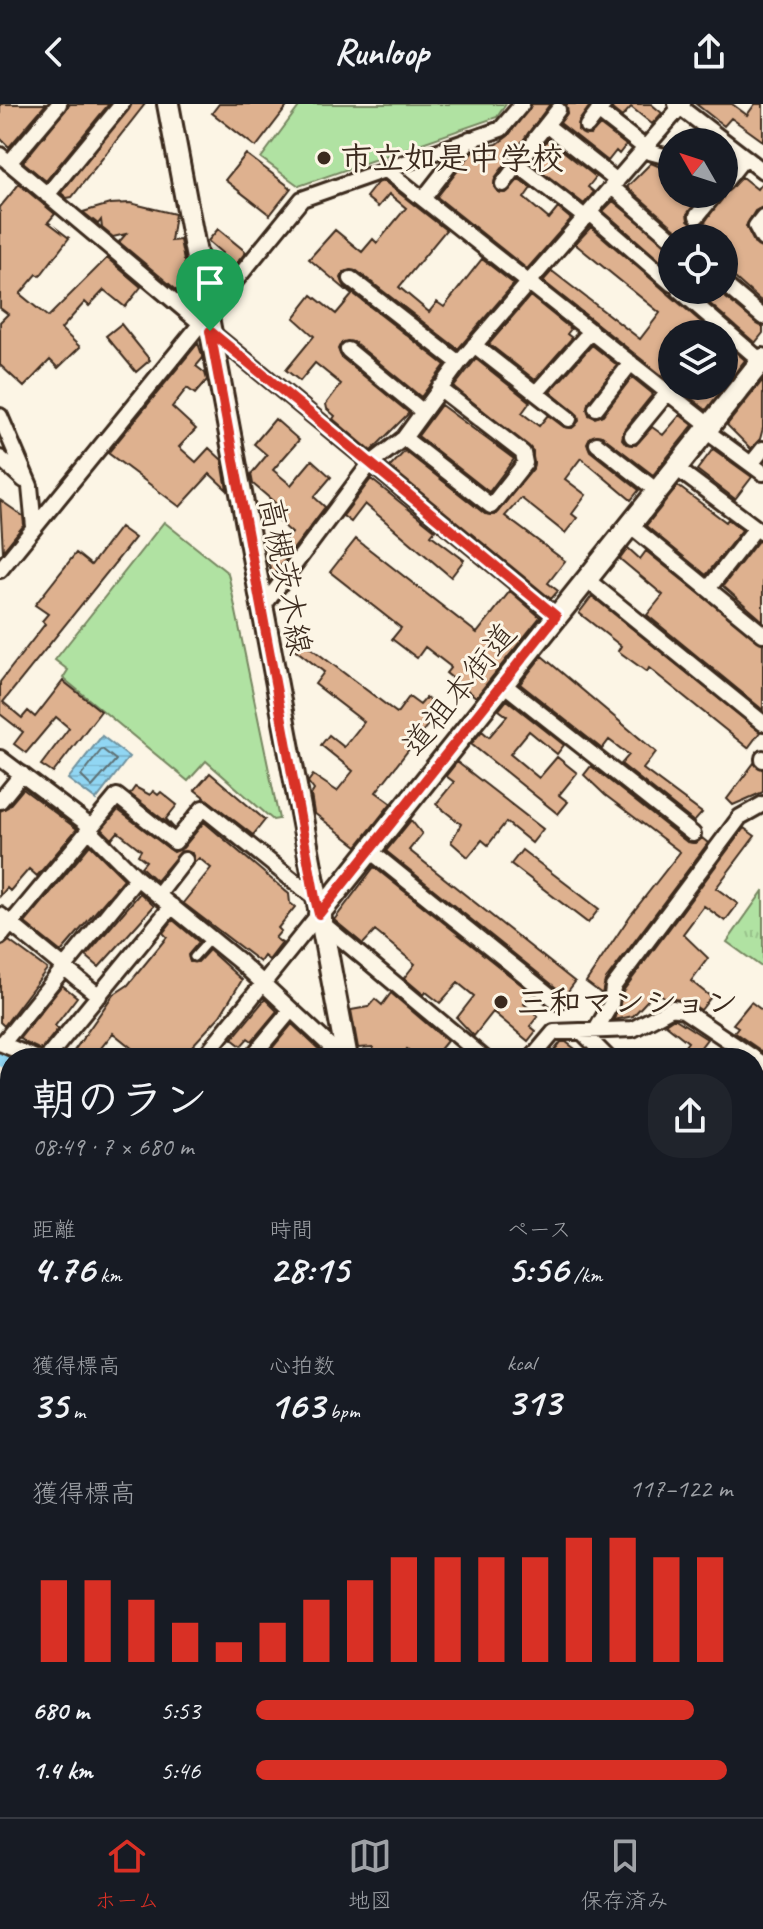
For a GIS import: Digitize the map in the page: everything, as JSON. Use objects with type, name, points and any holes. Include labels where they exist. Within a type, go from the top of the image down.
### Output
[{"type":"main road","name":"高槻茨木線","points":[[168,104],[205,322],[318,911],[340,1048]]},
{"type":"main road","name":"道祖本街道","points":[[318,911],[760,367]]},
{"type":"street","points":[[59,104],[5,159],[205,322],[369,465],[556,616]]},
{"type":"street","points":[[47,195],[122,104]]},
{"type":"street","points":[[0,570],[205,322],[302,199],[501,129],[522,104]]},
{"type":"street","points":[[262,608],[369,465],[404,438],[459,363],[588,216],[679,105],[763,171]]},
{"type":"street","points":[[587,126],[601,108],[643,149],[658,154]]},
{"type":"street","points":[[503,184],[558,110]]},
{"type":"street","points":[[546,125],[658,226]]},
{"type":"street","points":[[423,199],[470,139]]},
{"type":"street","points":[[738,164],[745,157]]},
{"type":"street","points":[[518,165],[658,273]]},
{"type":"street","points":[[385,169],[658,384]]},
{"type":"street","points":[[697,216],[704,208]]},
{"type":"street","points":[[763,217],[756,226],[763,239]]},
{"type":"street","points":[[351,279],[459,363]]},
{"type":"street","points":[[738,296],[763,317]]},
{"type":"street","points":[[694,304],[760,367]]},
{"type":"street","points":[[536,393],[591,331]]},
{"type":"street","points":[[474,345],[569,419]]},
{"type":"street","points":[[348,350],[422,411]]},
{"type":"street","points":[[596,408],[631,363]]},
{"type":"street","points":[[404,438],[491,506],[525,463],[523,453],[439,388]]},
{"type":"street","points":[[632,436],[661,400]]},
{"type":"street","points":[[677,400],[757,469],[763,449]]},
{"type":"street","points":[[0,416],[30,486],[34,527]]},
{"type":"street","points":[[597,444],[657,491]]},
{"type":"street","points":[[0,458],[30,486]]},
{"type":"street","points":[[676,468],[759,531],[708,589]]},
{"type":"street","points":[[630,525],[708,589],[760,624]]},
{"type":"street","points":[[586,579],[763,723]]},
{"type":"street","points":[[502,683],[693,834]]},
{"type":"street","points":[[0,758],[86,823],[91,832],[137,878],[211,938],[331,1048]]},
{"type":"street","points":[[0,801],[22,774]]},
{"type":"street","points":[[0,937],[5,919],[91,832],[117,796],[175,842],[203,808],[473,1048]]},
{"type":"street","points":[[589,1030],[611,1004],[613,987],[740,817],[763,804]]},
{"type":"street","points":[[369,850],[558,1002]]},
{"type":"street","points":[[158,895],[185,860]]},
{"type":"street","points":[[1,1043],[137,878]]},
{"type":"street","points":[[55,1048],[172,906]]},
{"type":"street","name":"道祖本街道","points":[[211,1048],[318,911]]},
{"type":"street","points":[[5,919],[99,996]]},
{"type":"street","points":[[540,1048],[554,1032],[633,1029],[672,1008],[683,1010],[739,1048]]},
{"type":"street","points":[[259,1048],[291,1010]]},
{"type":"street","points":[[589,1030],[595,1048]]},
{"type":"lane","points":[[194,957],[211,938]]},
{"type":"green space","name":"市立如是中学校","points":[[301,104],[506,104],[497,117],[299,186],[261,158]]},
{"type":"green space","points":[[164,522],[228,573],[279,819],[273,820],[206,761],[188,781],[63,678],[68,670],[55,660]]},
{"type":"green space","points":[[763,891],[763,968],[727,942]]},
{"type":"water","points":[[102,736],[129,757],[96,800],[68,779]]},
{"type":"building","points":[[0,104],[46,104],[9,147],[0,138]]},
{"type":"building","points":[[70,104],[109,104],[46,181],[23,162]]},
{"type":"building","points":[[132,104],[145,104],[72,197],[67,198],[61,193]]},
{"type":"building","points":[[219,104],[289,104],[256,147],[212,113]]},
{"type":"building","points":[[532,104],[550,104],[495,178],[494,187],[498,192],[506,193],[519,179],[531,188],[524,198],[549,219],[558,208],[571,219],[527,269],[437,197],[475,149],[497,144],[508,136]]},
{"type":"building","points":[[566,104],[591,104],[579,121],[578,130],[590,135],[600,125],[626,145],[619,154],[616,151],[608,161],[560,123],[568,112]]},
{"type":"building","points":[[614,104],[651,104],[662,113],[652,124],[631,107],[622,117],[612,109]]},
{"type":"building","points":[[696,104],[732,104],[747,115],[755,104],[763,104],[763,141],[731,118],[724,126]]},
{"type":"building","points":[[548,139],[596,177],[588,187],[594,192],[584,204],[531,163]]},
{"type":"building","points":[[246,154],[291,188],[270,215],[225,180]]},
{"type":"building","points":[[651,163],[658,166],[658,208],[692,208],[687,214],[693,224],[670,224],[627,187]]},
{"type":"building","points":[[742,177],[757,189],[763,181],[763,207],[755,211],[746,226],[755,244],[763,249],[763,303],[738,281],[738,224],[700,224],[715,208],[738,208],[738,181]]},
{"type":"building","points":[[384,181],[446,230],[399,287],[429,312],[437,302],[444,307],[482,259],[514,284],[458,349],[357,271],[344,272],[341,278],[345,287],[445,365],[421,397],[354,342],[341,343],[338,349],[342,358],[409,413],[371,451],[333,419],[335,416],[327,409],[326,404],[341,384],[315,363],[300,381],[286,370],[314,336],[294,318],[312,295],[336,314],[352,295],[309,259],[335,230],[362,252],[373,239],[377,243],[406,208],[389,194],[378,207],[366,197],[377,183]]},
{"type":"building","points":[[19,184],[55,214],[48,222],[69,238],[40,276],[37,274],[20,294],[48,317],[107,258],[141,287],[125,307],[104,290],[89,306],[85,302],[61,329],[80,347],[58,368],[50,360],[24,387],[0,365],[0,322],[8,314],[0,308],[0,207]]},
{"type":"building","points":[[613,201],[658,238],[658,259],[603,211]]},
{"type":"building","points":[[130,203],[175,214],[171,241],[180,240],[192,303],[119,242],[126,234],[113,237],[102,228],[101,220],[98,224],[83,212],[110,204]]},
{"type":"building","points":[[591,227],[658,285],[658,304],[680,304],[699,320],[658,320],[658,372],[543,281],[552,271],[640,339],[660,313],[575,244]]},
{"type":"building","points":[[218,229],[246,252],[226,276],[212,264],[222,253],[208,241]]},
{"type":"building","points":[[530,296],[571,329],[567,334],[572,338],[535,380],[489,344]]},
{"type":"building","points":[[710,304],[734,304],[763,327],[763,333],[755,343],[738,328],[738,320],[729,320]]},
{"type":"building","points":[[121,324],[150,360],[136,372],[106,336]]},
{"type":"building","points":[[198,343],[203,358],[196,366],[205,373],[207,380],[195,394],[187,388],[172,407],[196,429],[179,447],[196,462],[209,448],[222,460],[227,490],[210,474],[180,507],[108,453]]},
{"type":"building","points":[[592,345],[617,365],[588,403],[589,415],[595,418],[603,415],[632,377],[653,394],[624,430],[622,439],[626,444],[636,445],[652,427],[663,435],[680,415],[693,425],[653,475],[602,436],[590,437],[587,443],[590,451],[639,490],[631,500],[581,458],[565,479],[586,495],[572,514],[577,518],[565,533],[521,498],[505,516],[565,561],[548,583],[558,591],[551,599],[390,467],[405,451],[485,514],[495,515],[533,469],[533,451],[454,387],[476,359],[530,402],[522,413],[539,426],[548,415],[564,427],[572,428],[579,421],[578,415],[550,392]]},
{"type":"building","points":[[738,354],[745,360],[738,369]]},
{"type":"building","points":[[763,380],[763,428],[760,439],[751,449],[727,425]]},
{"type":"building","points":[[694,400],[714,400],[706,410]]},
{"type":"building","points":[[441,405],[514,459],[489,492],[418,436]]},
{"type":"building","points":[[275,419],[299,440],[273,470],[291,485],[312,460],[331,477],[314,497],[325,507],[273,576],[268,562],[292,533],[274,517],[281,508],[253,484],[251,474],[267,455],[254,444]]},
{"type":"building","points":[[713,449],[752,477],[735,499],[697,470]]},
{"type":"building","points":[[371,479],[435,530],[431,535],[464,560],[451,577],[365,504],[351,522],[343,516]]},
{"type":"building","points":[[678,486],[726,522],[728,519],[742,530],[706,575],[646,526]]},
{"type":"building","points":[[0,500],[23,516],[24,525],[3,551]]},
{"type":"building","points":[[120,527],[135,538],[3,702],[22,718],[28,711],[35,717],[63,681],[101,711],[53,773],[41,765],[69,728],[56,717],[26,753],[14,744],[23,732],[0,714],[0,682],[45,624],[42,621],[48,614],[35,605],[76,553],[91,565]]},
{"type":"building","points":[[356,539],[477,633],[510,591],[540,617],[476,697],[446,673],[451,667],[425,647],[417,658],[392,639],[401,628],[330,572]]},
{"type":"building","points":[[758,541],[763,543],[763,621],[723,586]]},
{"type":"building","points":[[628,548],[640,559],[646,551],[763,644],[763,710],[647,615],[663,595],[620,559]]},
{"type":"building","points":[[592,596],[760,732],[748,748],[649,668],[647,672],[618,651],[621,646],[579,613]]},
{"type":"building","points":[[295,636],[397,713],[409,697],[420,705],[426,698],[440,709],[376,792],[391,803],[357,846],[314,813],[311,795],[314,790],[308,782],[313,775],[337,791],[353,771],[321,745],[329,735],[344,747],[364,722],[315,684],[324,672],[288,644]]},
{"type":"building","points":[[542,656],[656,752],[643,769],[702,813],[694,822],[621,764],[629,755],[609,740],[602,749],[520,684]]},
{"type":"building","points":[[507,700],[564,745],[557,754],[529,731],[510,754],[539,778],[557,757],[577,773],[559,795],[568,802],[558,814],[471,744],[482,731],[489,737],[507,716],[499,710]]},
{"type":"building","points":[[457,762],[543,829],[532,843],[506,822],[488,845],[482,840],[468,857],[451,842],[461,824],[436,804],[454,782],[446,776]]},
{"type":"building","points":[[754,763],[763,770],[763,792],[733,805],[727,799]]},
{"type":"building","points":[[591,766],[687,842],[696,843],[702,838],[708,843],[605,981],[602,994],[586,982],[630,916],[680,852],[605,795],[584,775]]},
{"type":"building","points":[[210,773],[265,820],[253,835],[195,790]]},
{"type":"building","points":[[135,787],[150,795],[153,791],[158,795],[161,792],[177,805],[166,819],[174,828],[130,794]]},
{"type":"building","points":[[23,789],[77,829],[37,876],[29,869],[10,891],[7,888],[0,896],[0,811],[8,807]]},
{"type":"building","points":[[118,810],[174,852],[183,848],[204,822],[289,894],[290,903],[295,907],[278,928],[281,931],[275,938],[282,943],[269,960],[264,956],[260,962],[183,903],[211,868],[199,858],[194,863],[192,853],[181,851],[156,881],[141,867],[146,861],[138,855],[141,850],[118,832],[112,839],[102,829]]},
{"type":"building","points":[[411,820],[422,834],[409,850],[575,982],[565,995],[386,851]]},
{"type":"building","points":[[744,828],[755,836],[716,888],[738,904],[725,921],[704,906],[683,934],[708,958],[691,981],[711,997],[701,1010],[685,1000],[667,999],[656,991],[633,1016],[614,1020],[623,991]]},
{"type":"building","points":[[90,845],[124,879],[61,952],[25,923]]},
{"type":"building","points":[[522,850],[599,909],[588,923],[511,864]]},
{"type":"building","points":[[374,867],[533,994],[524,1004],[538,1016],[530,1026],[536,1031],[528,1041],[493,1012],[474,1036],[457,1018],[474,996],[458,983],[440,1003],[426,992],[424,995],[404,978],[415,964],[397,949],[375,931],[363,944],[334,920]]},
{"type":"building","points":[[140,893],[154,906],[99,967],[86,956]]},
{"type":"building","points":[[173,920],[199,942],[188,955],[190,962],[198,962],[209,950],[242,980],[220,1016],[190,1048],[132,1048],[113,1033],[101,1048],[76,1048],[113,995],[128,985],[167,937],[163,933]]},
{"type":"building","points":[[9,941],[47,969],[4,1026],[0,1022],[0,947]]},
{"type":"building","points":[[62,985],[77,997],[43,1048],[20,1038]]},
{"type":"building","points":[[391,993],[447,1041],[441,1048],[358,1048],[351,1010],[368,1007],[375,999],[382,1005]]},
{"type":"building","points":[[265,999],[277,1011],[252,1041],[248,1038],[241,1046],[232,1039]]},
{"type":"building","points":[[751,1002],[763,1011],[763,1048],[757,1048],[734,1032],[738,1027],[733,1024]]},
{"type":"building","points":[[674,1018],[707,1039],[700,1048],[684,1048],[688,1042],[665,1024]]},
{"type":"building","points":[[292,1024],[317,1048],[272,1048]]},
{"type":"building","points":[[561,1042],[566,1042],[574,1048],[556,1048]]},
{"type":"place","name":"市立如是中学校","points":[[324,158]]},
{"type":"place","name":"三和マンション","points":[[501,1002]]},
{"type":"route","points":[[210,331],[556,616],[319,914],[315,898],[210,331]]}]
